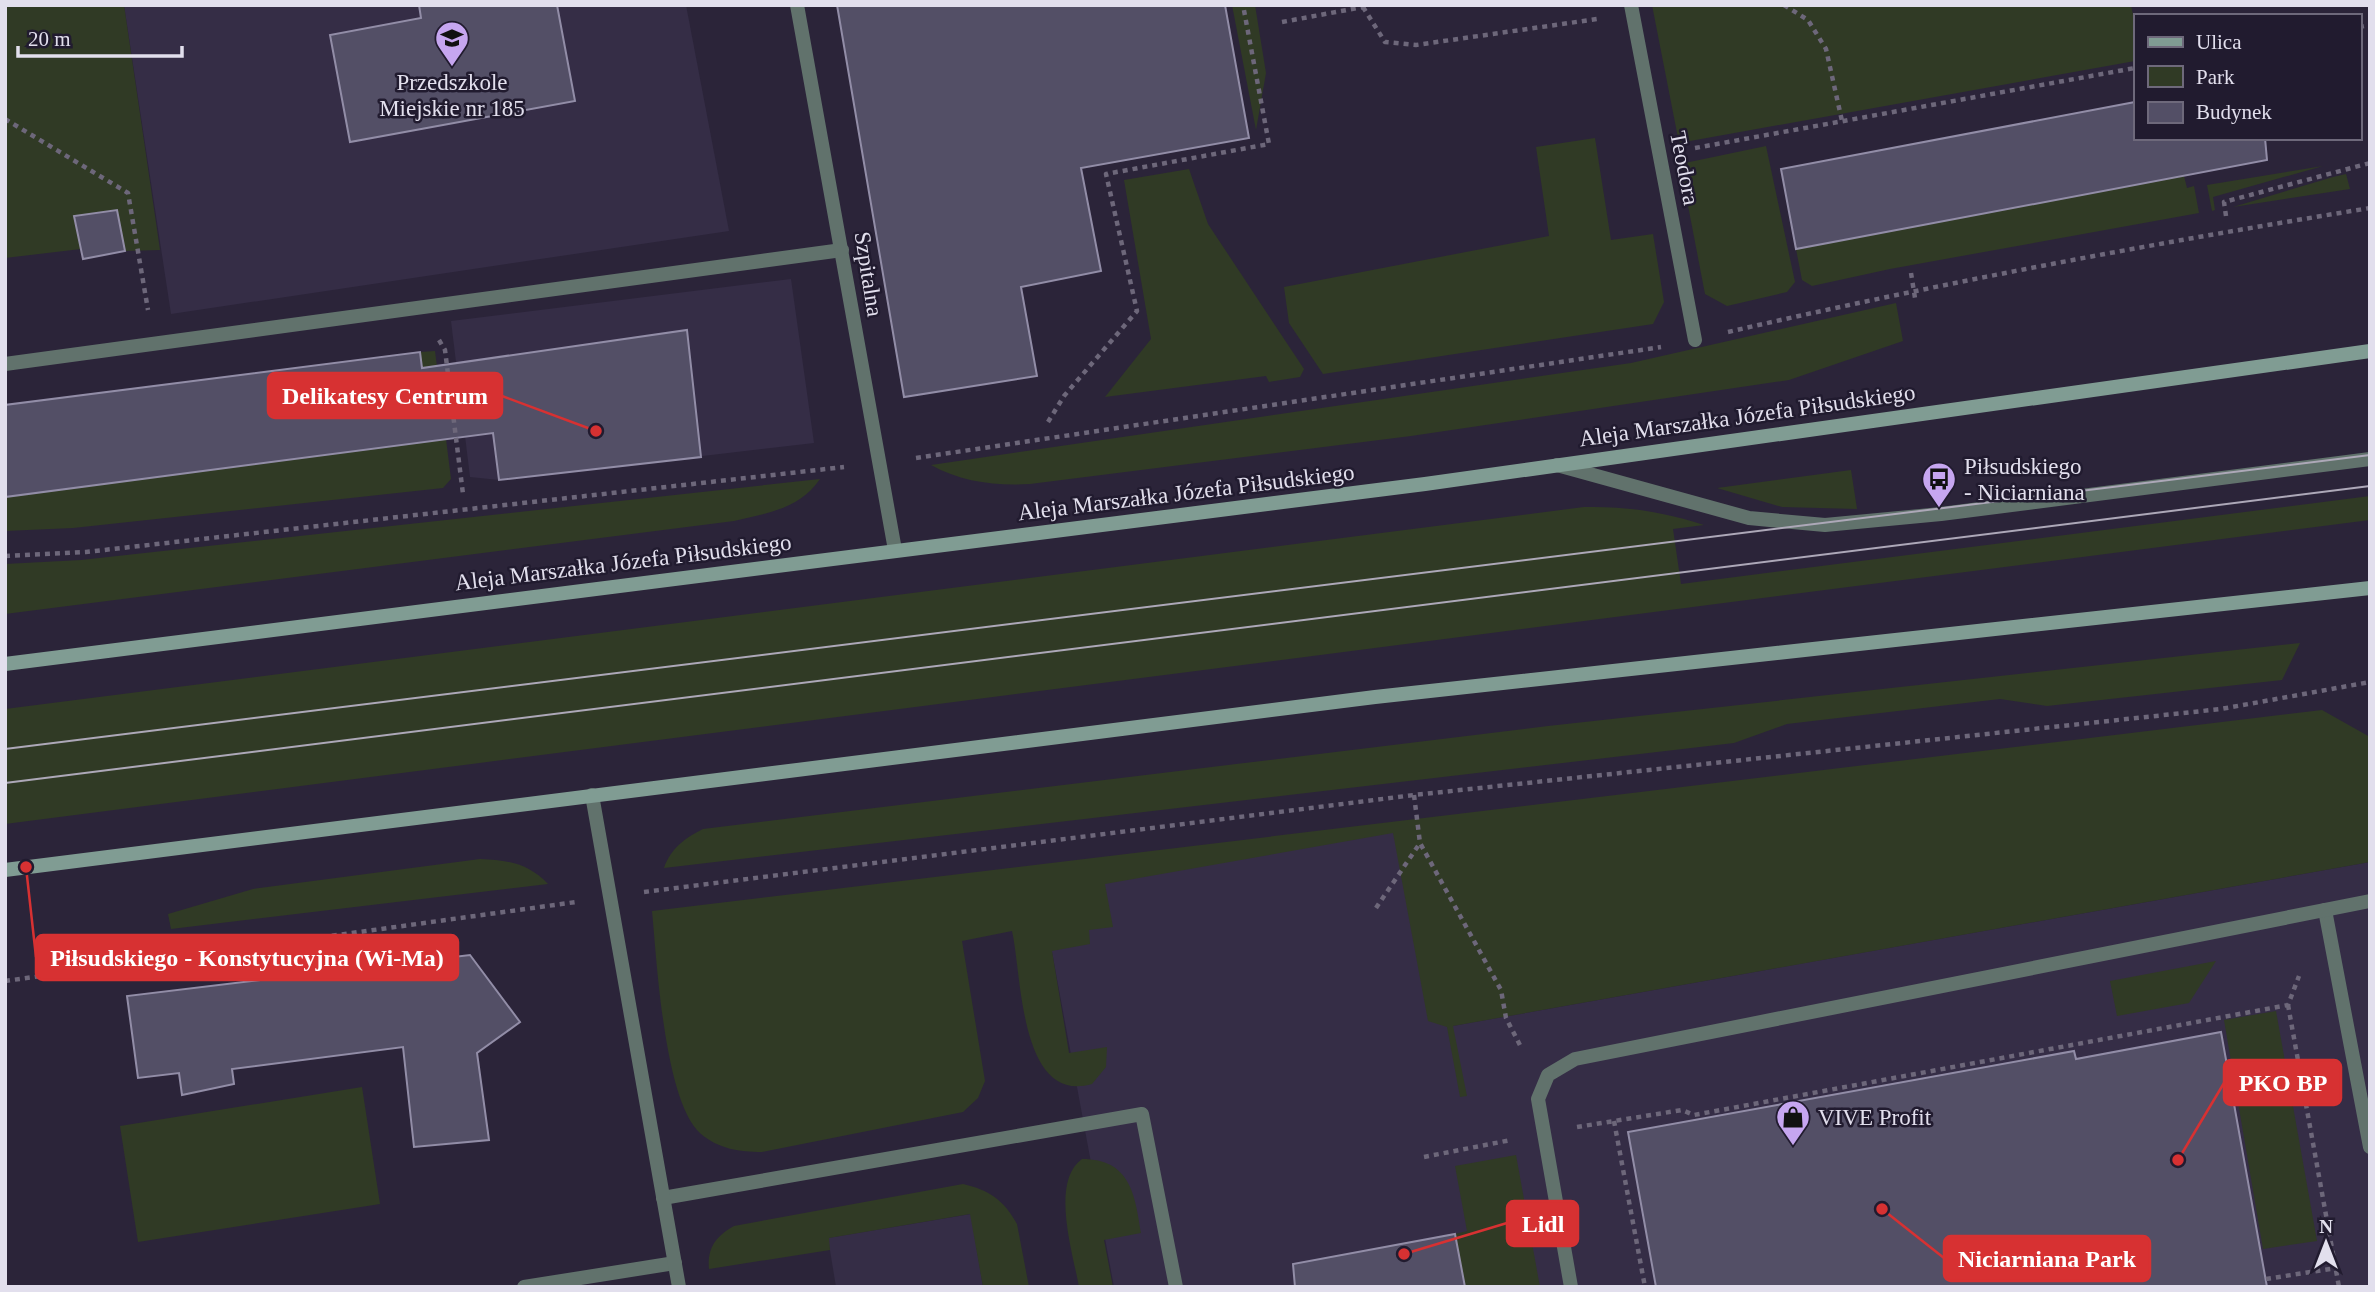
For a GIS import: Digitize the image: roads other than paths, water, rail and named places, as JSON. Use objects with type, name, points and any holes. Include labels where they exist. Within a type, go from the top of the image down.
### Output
[{"type":"main road","name":"Aleja Marszałka Józefa Piłsudskiego","points":[[5,664],[895,550],[1112,525],[2370,351]]},
{"type":"main road","points":[[5,870],[1375,697],[2370,588]]},
{"type":"street","name":"Szpitalna","points":[[797,5],[842,250],[877,464],[895,550]]},
{"type":"street","name":"Teodora","points":[[1632,10],[1695,340]]},
{"type":"street","points":[[5,364],[842,250]]},
{"type":"street","points":[[1553,464],[1749,518],[1825,525],[1941,514],[2370,458]]},
{"type":"street","points":[[592,795],[680,1287]]},
{"type":"street","points":[[1571,1287],[1538,1098],[1548,1075],[1576,1059],[2370,901]]},
{"type":"street","points":[[2325,910],[2370,1147]]},
{"type":"street","points":[[663,1198],[1142,1114],[1176,1287]]},
{"type":"street","points":[[524,1287],[675,1263]]},
{"type":"tram line","points":[[5,749],[2370,455]]},
{"type":"tram line","points":[[5,783],[2370,486]]},
{"type":"place","name":"Przedszkole Miejskie nr 185","points":[[452,68]]},
{"type":"place","name":"Delikatesy Centrum","points":[[596,431]]},
{"type":"place","name":"Piłsudskiego - Niciarniana","points":[[1939,509]]},
{"type":"place","name":"Piłsudskiego - Konstytucyjna (Wi-Ma)","points":[[26,867]]},
{"type":"place","name":"VIVE Profit","points":[[1793,1147]]},
{"type":"place","name":"PKO BP","points":[[2178,1160]]},
{"type":"place","name":"Niciarniana Park","points":[[1882,1209]]},
{"type":"place","name":"Lidl","points":[[1404,1254]]}]
